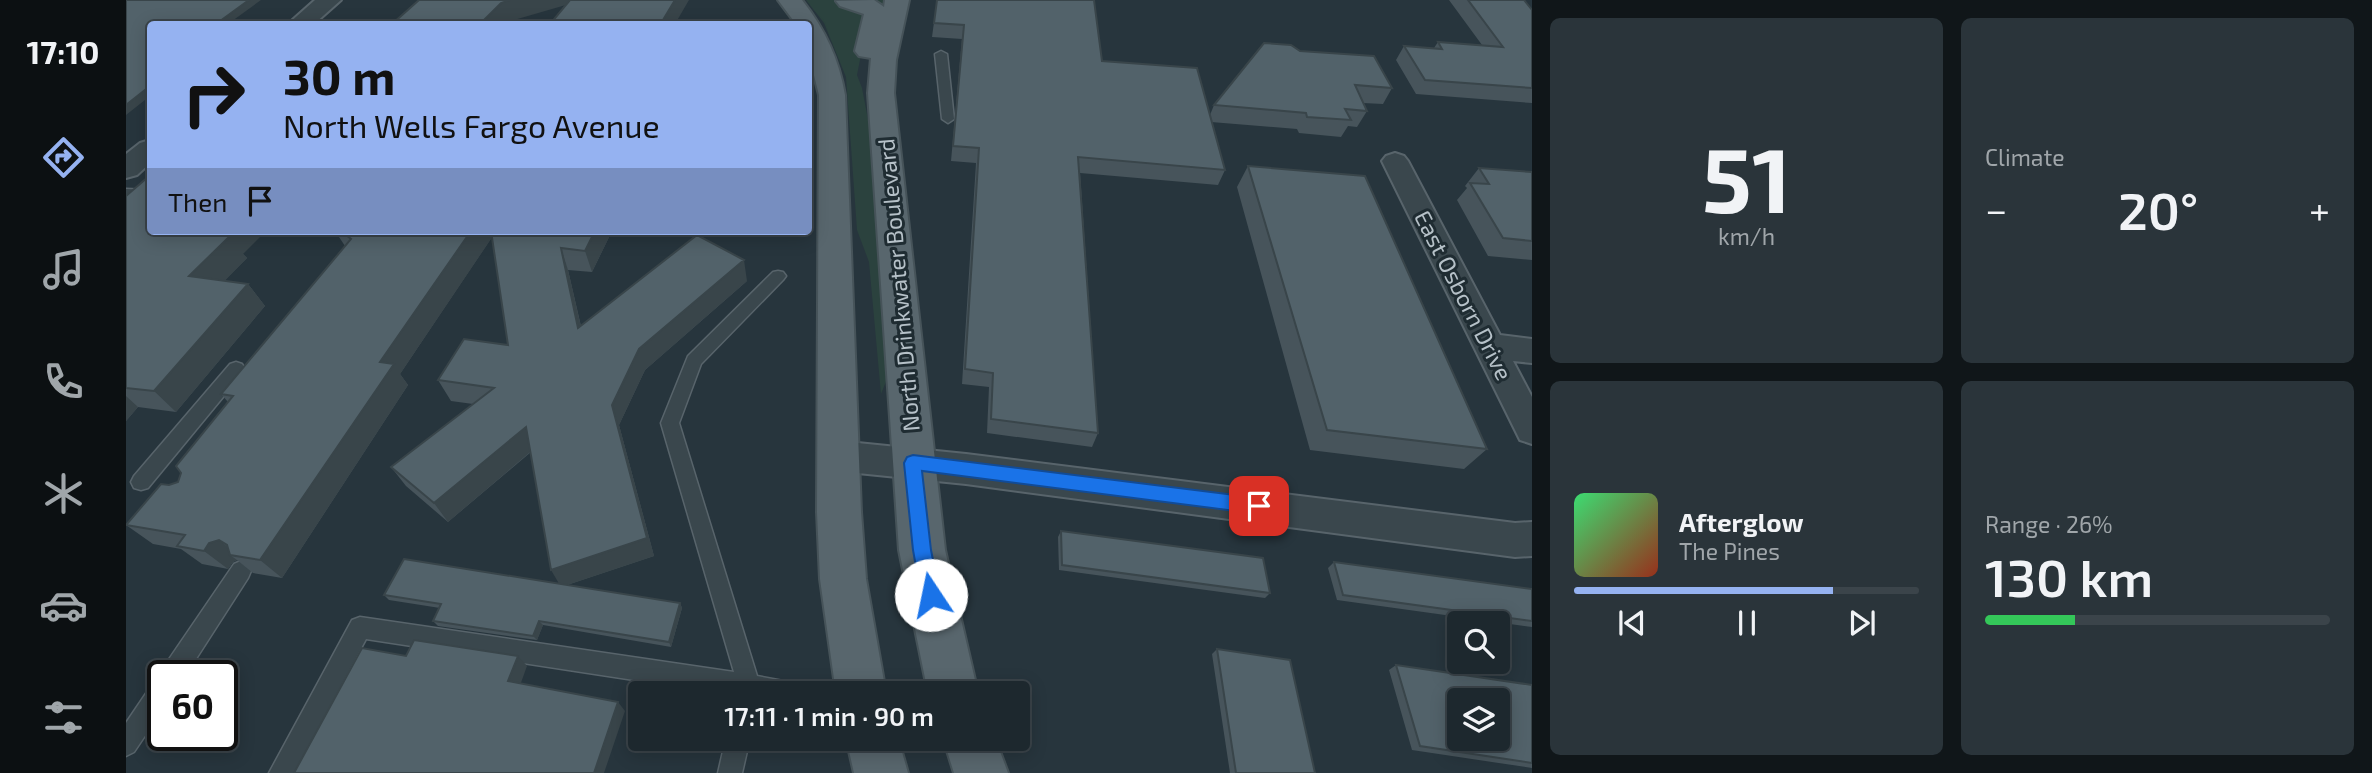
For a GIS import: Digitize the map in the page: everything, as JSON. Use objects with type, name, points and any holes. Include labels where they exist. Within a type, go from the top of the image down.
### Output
[{"type":"main road","points":[[797,9],[849,0],[866,5],[876,12],[867,49],[881,93]]},
{"type":"main road","name":"North Drinkwater Boulevard","points":[[897,0],[883,60],[881,93],[922,550],[950,681]]},
{"type":"main road","points":[[812,34],[822,51],[832,95],[838,456],[849,681]]},
{"type":"main road","points":[[875,751],[881,773]]},
{"type":"main road","points":[[973,751],[981,773]]},
{"type":"street","points":[[304,21],[329,0]]},
{"type":"street","points":[[126,169],[147,152]]},
{"type":"street","name":"East Osborn Drive","points":[[1395,162],[1532,430]]},
{"type":"street","points":[[1490,346],[1532,351]]},
{"type":"street","points":[[838,456],[913,463],[1515,540],[1532,539]]},
{"type":"lane","points":[[941,54],[948,119]]},
{"type":"lane","points":[[126,193],[147,194]]},
{"type":"lane","points":[[745,681],[670,423],[694,361],[778,276]]},
{"type":"lane","points":[[133,481],[236,369]]},
{"type":"lane","points":[[133,481],[167,488]]},
{"type":"lane","points":[[182,660],[241,571]]},
{"type":"lane","points":[[281,773],[360,628],[692,681]]},
{"type":"lane","points":[[126,744],[147,712]]},
{"type":"lane","points":[[730,773],[734,751]]},
{"type":"green space","points":[[806,0],[885,0],[883,7],[868,19],[857,75],[871,135],[887,339],[887,379],[881,394],[869,262],[857,230],[846,77],[824,23]]},
{"type":"building","points":[[126,0],[249,0],[220,21],[147,21],[147,88],[126,105]]},
{"type":"building","points":[[419,0],[510,0],[501,3],[483,21],[395,21]]},
{"type":"building","points":[[570,0],[675,0],[663,20],[670,21],[552,21]]},
{"type":"building","points":[[937,0],[1094,0],[1102,61],[1197,68],[1225,170],[1078,157],[1098,433],[991,419],[993,373],[965,369],[979,148],[953,146],[964,25],[934,23]]},
{"type":"building","points":[[1468,0],[1524,0],[1532,10],[1532,88],[1425,80],[1404,46],[1442,49],[1438,42],[1503,47]]},
{"type":"building","points":[[1264,43],[1291,45],[1300,51],[1374,56],[1392,88],[1355,85],[1367,111],[1345,109],[1351,120],[1214,105]]},
{"type":"building","points":[[1248,166],[1365,176],[1487,449],[1327,430]]},
{"type":"building","points":[[1479,168],[1532,172],[1532,241],[1503,238],[1470,183],[1489,184]]},
{"type":"building","points":[[147,178],[147,235],[230,236],[189,276],[248,284],[154,391],[126,388],[126,196]]},
{"type":"building","points":[[346,235],[468,235],[380,362],[394,364],[260,560],[230,555],[227,545],[219,540],[209,543],[204,551],[177,546],[185,535],[126,525],[161,484],[178,482],[181,473],[176,466],[233,396],[221,394],[351,239]]},
{"type":"building","points":[[492,235],[593,235],[585,251],[561,248],[578,328],[697,235],[744,260],[639,349],[612,405],[647,538],[551,570],[526,427],[434,503],[391,467],[494,388],[438,380],[464,339],[508,345]]},
{"type":"building","points":[[1061,531],[1263,558],[1270,593],[1062,565]]},
{"type":"building","points":[[404,559],[680,603],[669,642],[539,621],[533,636],[433,621],[441,604],[384,595]]},
{"type":"building","points":[[1334,562],[1532,589],[1532,621],[1510,618],[1510,611],[1459,611],[1343,595]]},
{"type":"building","points":[[414,640],[518,656],[508,681],[618,702],[594,773],[294,773],[362,648],[406,656]]},
{"type":"building","points":[[1217,649],[1290,660],[1315,773],[1236,773]]},
{"type":"building","points":[[1396,665],[1532,685],[1532,763],[1453,751],[1510,751],[1510,688],[1447,688],[1447,750],[1420,746]]},
{"type":"route","points":[[931,595],[922,550],[913,463],[1259,506]]}]
